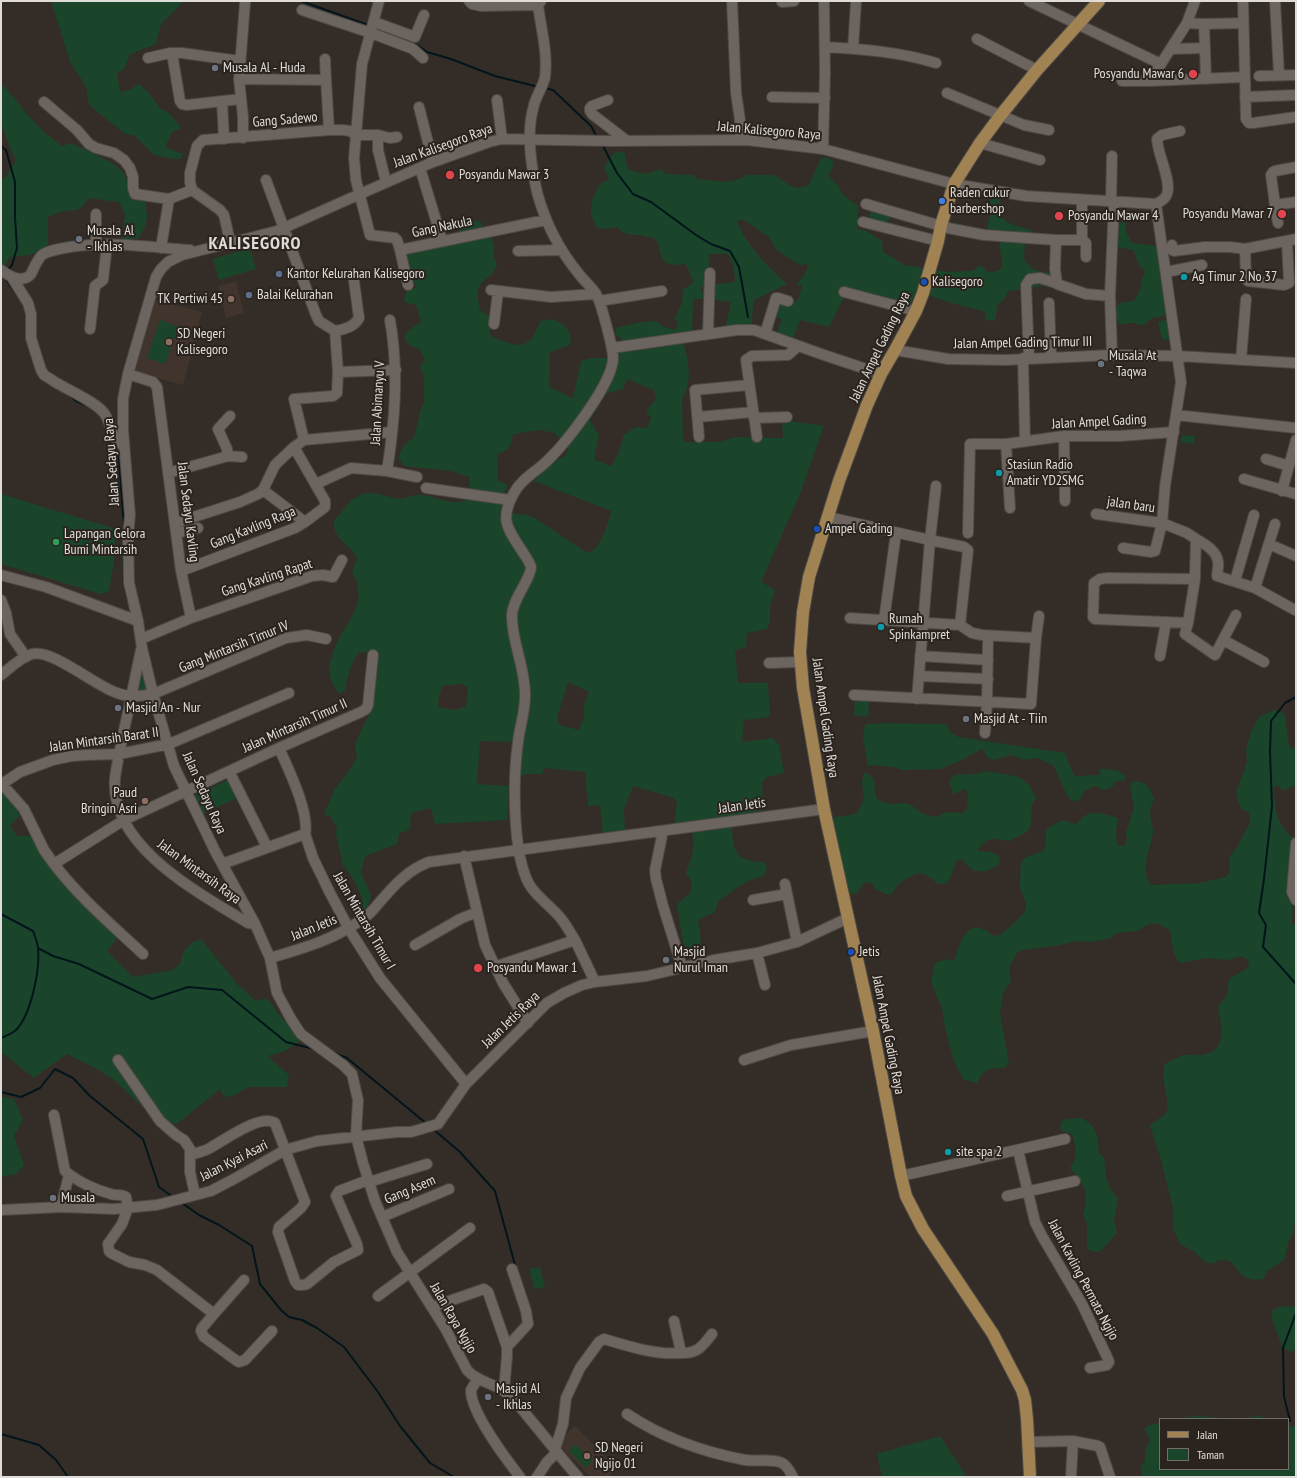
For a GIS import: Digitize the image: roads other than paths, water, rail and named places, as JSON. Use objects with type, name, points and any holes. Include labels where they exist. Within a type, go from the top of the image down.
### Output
[{"type":"main road","name":"Jalan Ampel Gading Raya","points":[[1030,1477],[1025,1400],[1013,1371],[982,1316],[923,1229],[906,1196],[900,1176],[873,1031],[824,809],[803,688],[800,652],[803,612],[809,577],[839,481],[881,374],[896,350],[916,311],[923,293],[941,225],[954,184],[980,142],[1000,116],[1037,70],[1099,1]]},
{"type":"street","points":[[360,194],[354,168],[362,64],[379,1]]},
{"type":"street","points":[[732,1],[736,93],[740,120],[740,140]]},
{"type":"street","points":[[782,2],[794,1]]},
{"type":"street","points":[[823,149],[825,47],[824,1]]},
{"type":"street","points":[[1028,1],[1161,64]]},
{"type":"street","points":[[1150,81],[1187,23],[1195,1]]},
{"type":"street","points":[[1243,1],[1246,120],[1249,123],[1296,117]]},
{"type":"street","points":[[1275,1],[1279,75]]},
{"type":"street","points":[[853,49],[856,2]]},
{"type":"street","name":"Gang Sadewo","points":[[243,138],[243,117],[239,79],[244,3]]},
{"type":"street","points":[[474,4],[540,3],[546,59],[545,79],[534,104],[530,128],[530,140],[538,193],[546,220],[562,250],[578,274],[598,298],[612,348],[612,370],[592,405],[547,461],[523,480],[515,490],[510,500],[506,517],[506,524],[509,531],[531,568],[518,595],[513,608],[512,616],[512,624],[521,660],[526,694],[523,717],[518,737],[515,771],[518,849],[528,882],[538,896],[565,923],[575,940],[595,982]]},
{"type":"street","points":[[302,10],[414,37],[424,15]]},
{"type":"street","points":[[1187,23],[1244,24]]},
{"type":"street","points":[[1204,24],[1206,79]]},
{"type":"street","points":[[372,28],[413,49],[424,58]]},
{"type":"street","points":[[977,39],[1037,70]]},
{"type":"street","points":[[825,47],[917,57],[936,63]]},
{"type":"street","points":[[1170,49],[1205,48]]},
{"type":"street","points":[[172,53],[180,101],[182,104],[188,105],[241,99]]},
{"type":"street","points":[[148,58],[172,53],[182,53],[240,61]]},
{"type":"street","name":"Gang Sadewo","points":[[326,59],[329,130]]},
{"type":"street","points":[[1259,76],[1296,75]]},
{"type":"street","points":[[1122,81],[1244,77]]},
{"type":"street","points":[[239,79],[326,80]]},
{"type":"street","points":[[947,93],[1024,125],[1049,130]]},
{"type":"street","points":[[1245,96],[1296,94]]},
{"type":"street","points":[[772,97],[824,98]]},
{"type":"street","points":[[497,100],[502,139]]},
{"type":"street","points":[[608,100],[592,106],[590,109],[591,113],[627,141]]},
{"type":"street","points":[[222,101],[224,139]]},
{"type":"street","points":[[44,102],[77,130],[89,144],[96,148],[114,153],[124,160],[130,168],[133,177],[133,188],[136,194],[169,199],[192,190],[220,210],[224,215],[230,242]]},
{"type":"street","points":[[419,107],[433,162]]},
{"type":"street","name":"Gang Sadewo","points":[[192,190],[190,173],[196,150],[199,143],[207,140],[329,130],[350,131],[356,135],[378,135],[390,138],[397,137]]},
{"type":"street","points":[[1123,548],[1155,551],[1162,523],[1165,486],[1181,382],[1156,204],[1166,197],[1168,192],[1157,139],[1162,135],[1180,130]]},
{"type":"street","points":[[378,135],[378,150],[386,182]]},
{"type":"street","name":"Jalan Kalisegoro Raya","points":[[128,374],[156,277],[161,269],[172,260],[196,251],[277,231],[433,162],[489,142],[502,139],[594,141],[740,140],[823,149],[954,184],[1026,196],[1156,204]]},
{"type":"street","points":[[980,142],[1040,160]]},
{"type":"street","points":[[1112,156],[1113,202],[1110,296],[1112,355]]},
{"type":"street","points":[[1278,224],[1272,174],[1275,171],[1296,167]]},
{"type":"street","points":[[420,168],[442,240]]},
{"type":"street","points":[[266,180],[316,315],[320,321],[335,331],[350,327],[355,324],[359,318],[353,274]]},
{"type":"street","name":"Gang Nakula","points":[[360,194],[370,235],[395,238],[400,250],[442,240],[546,220]]},
{"type":"street","points":[[169,199],[163,248],[172,260]]},
{"type":"street","points":[[1082,200],[1082,240],[1086,243],[1086,257]]},
{"type":"street","points":[[1275,205],[1296,202]]},
{"type":"street","points":[[866,204],[968,233],[1056,240],[1082,240]]},
{"type":"street","points":[[96,214],[96,245]]},
{"type":"street","points":[[863,222],[938,241]]},
{"type":"street","points":[[1056,240],[1056,283]]},
{"type":"street","points":[[1172,245],[1174,251],[1205,247],[1230,247],[1245,249],[1292,240],[1289,282],[1284,285],[1248,281],[1246,277],[1245,249]]},
{"type":"street","points":[[90,330],[95,286],[103,280],[107,245]]},
{"type":"street","points":[[5,273],[19,279],[24,278],[30,275],[42,256],[59,249],[107,245],[196,251]]},
{"type":"street","points":[[400,250],[408,285]]},
{"type":"street","points":[[518,251],[562,250]]},
{"type":"street","points":[[1166,272],[1202,265]]},
{"type":"street","points":[[5,273],[28,303],[31,314],[31,338],[44,375],[102,410],[108,419],[114,439],[124,446]]},
{"type":"street","points":[[708,334],[710,273]]},
{"type":"street","points":[[1025,441],[1026,285],[1030,279],[1040,278],[1076,291],[1110,296]]},
{"type":"street","points":[[494,324],[494,291],[551,297],[598,298],[662,291]]},
{"type":"street","points":[[844,292],[916,311]]},
{"type":"street","points":[[765,334],[776,298],[788,301]]},
{"type":"street","points":[[1242,360],[1246,299]]},
{"type":"street","points":[[1049,303],[1051,357]]},
{"type":"street","name":"Jalan Abimanyu V","points":[[388,468],[395,406],[396,370],[390,320]]},
{"type":"street","points":[[612,348],[708,334],[750,330],[765,334],[794,350],[881,374]]},
{"type":"street","points":[[304,440],[294,399],[335,395],[337,391],[338,372],[335,331]]},
{"type":"street","points":[[757,437],[746,360],[752,356],[794,350]]},
{"type":"street","name":"Jalan Ampel Gading Timur III","points":[[896,350],[948,359],[1006,360],[1112,355],[1178,356],[1296,363]]},
{"type":"street","points":[[338,372],[396,370]]},
{"type":"street","name":"Jalan Sedayu Raya","points":[[128,374],[123,399],[124,446],[130,515],[128,536],[129,583],[153,694],[169,744],[174,766],[222,864],[255,924],[270,958],[277,993],[291,1019],[302,1034],[335,1058],[352,1074],[358,1100],[356,1136]]},
{"type":"street","name":"Jalan Sedayu Kavling","points":[[128,374],[153,382],[157,387],[181,571],[191,618]]},
{"type":"street","points":[[699,437],[695,390],[749,385]]},
{"type":"street","points":[[698,417],[754,415],[788,417]]},
{"type":"street","points":[[1176,415],[1296,428]]},
{"type":"street","points":[[228,456],[227,449],[218,428],[230,416]]},
{"type":"street","points":[[176,528],[258,494],[263,490],[275,465],[294,447],[304,440],[392,432]]},
{"type":"street","name":"Jalan Ampel Gading","points":[[968,533],[970,444],[1006,444],[1064,436],[1120,436],[1174,432]]},
{"type":"street","points":[[1064,436],[1065,501]]},
{"type":"street","points":[[1282,491],[1296,440]]},
{"type":"street","points":[[1006,444],[1010,508]]},
{"type":"street","points":[[294,447],[316,484],[351,468],[388,468],[418,478]]},
{"type":"street","points":[[168,473],[228,456],[242,457]]},
{"type":"street","points":[[1266,459],[1289,466]]},
{"type":"street","points":[[1244,479],[1296,494]]},
{"type":"street","name":"Gang Kavling Raga","points":[[181,571],[295,528],[305,522],[325,506],[316,484]]},
{"type":"street","points":[[917,699],[936,486]]},
{"type":"street","points":[[426,488],[510,500]]},
{"type":"street","points":[[263,490],[305,522]]},
{"type":"street","name":"jalan baru","points":[[1096,514],[1162,523],[1187,534],[1204,543],[1216,556],[1218,560],[1217,576],[1234,581]]},
{"type":"street","points":[[1254,515],[1234,581],[1255,588],[1296,610]]},
{"type":"street","points":[[828,517],[964,547],[968,550],[960,625]]},
{"type":"street","points":[[1255,588],[1275,524]]},
{"type":"street","points":[[176,528],[198,528]]},
{"type":"street","points":[[884,620],[896,533]]},
{"type":"street","points":[[1196,539],[1195,579],[1185,634],[1215,655],[1236,615]]},
{"type":"street","points":[[1269,544],[1296,556]]},
{"type":"street","name":"Gang Kavling Rapat","points":[[191,618],[312,576],[333,576],[342,560]]},
{"type":"street","points":[[1,575],[46,587],[138,621]]},
{"type":"street","points":[[1188,623],[1095,619],[1093,616],[1094,583],[1100,579],[1108,578],[1195,579]]},
{"type":"street","points":[[1,600],[6,613],[10,634],[26,657]]},
{"type":"street","points":[[854,695],[987,703],[1031,704],[1039,616]]},
{"type":"street","points":[[141,643],[191,618]]},
{"type":"street","points":[[850,618],[960,625],[972,633],[982,635],[1036,638]]},
{"type":"street","points":[[1160,656],[1166,622]]},
{"type":"street","name":"Gang Mintarsih Timur IV","points":[[131,697],[153,694],[286,638],[307,634],[326,639]]},
{"type":"street","points":[[985,733],[988,679],[988,638]]},
{"type":"street","points":[[1223,640],[1264,662]]},
{"type":"street","name":"Jalan Mintarsih Raya","points":[[141,643],[115,779],[118,806],[135,839],[161,864],[204,896],[248,923],[255,924]]},
{"type":"street","points":[[1,675],[26,657],[33,654],[48,655],[116,693],[131,697]]},
{"type":"street","name":"Jalan Mintarsih Timur II","points":[[54,864],[124,820],[279,748],[324,730],[366,709],[368,705],[373,655]]},
{"type":"street","points":[[920,656],[988,660]]},
{"type":"street","points":[[769,663],[801,662]]},
{"type":"street","points":[[919,676],[988,679]]},
{"type":"street","name":"Jalan Mintarsih Barat II","points":[[2,783],[20,772],[53,760],[87,754],[120,754],[169,744],[289,693]]},
{"type":"street","name":"Jalan Mintarsih Timur I","points":[[279,748],[301,802],[305,834],[317,867],[349,929],[380,978],[466,1084]]},
{"type":"street","points":[[229,771],[268,847]]},
{"type":"street","points":[[2,783],[24,809],[44,850],[66,880],[86,902],[143,954]]},
{"type":"street","name":"Jalan Jetis","points":[[270,958],[310,947],[349,929],[366,916],[398,881],[429,862],[464,856],[824,809]]},
{"type":"street","points":[[663,831],[655,870],[656,879],[682,967]]},
{"type":"street","points":[[222,864],[305,834]]},
{"type":"street","points":[[1296,843],[1292,892],[1296,900]]},
{"type":"street","points":[[464,856],[485,944],[494,967],[528,1023]]},
{"type":"street","points":[[753,900],[786,889],[797,942]]},
{"type":"street","points":[[415,945],[460,919],[477,912]]},
{"type":"street","name":"Jalan Jetis Raya","points":[[356,1136],[411,1132],[438,1124],[466,1084],[547,1003],[582,985],[647,976],[682,967],[757,953],[797,942],[848,918]]},
{"type":"street","points":[[494,967],[575,940]]},
{"type":"street","points":[[757,953],[765,985]]},
{"type":"street","points":[[744,1060],[791,1045],[873,1031]]},
{"type":"street","name":"Jalan Kyai Asari","points":[[118,1060],[160,1121],[184,1140],[190,1149],[190,1172],[195,1195]]},
{"type":"street","points":[[54,1114],[65,1171],[69,1175],[109,1194],[125,1196],[128,1208],[122,1224],[108,1244],[109,1251],[129,1262],[145,1264],[157,1270],[214,1314]]},
{"type":"street","name":"Jalan Kyai Asari","points":[[190,1156],[206,1150],[247,1126],[268,1120],[275,1123],[285,1150]]},
{"type":"street","name":"Jalan Kyai Asari","points":[[1,1210],[61,1207],[114,1209],[157,1205],[211,1191],[285,1150],[317,1140],[356,1136]]},
{"type":"street","name":"Jalan Raya Ngijo","points":[[356,1136],[369,1181],[390,1236],[467,1370],[472,1375],[504,1391],[522,1409],[578,1477]]},
{"type":"street","points":[[900,1176],[1065,1139]]},
{"type":"street","points":[[285,1150],[305,1202],[301,1208],[279,1228],[278,1232],[295,1281],[298,1285],[306,1284],[334,1262],[358,1250],[357,1244],[336,1196],[339,1191],[426,1164]]},
{"type":"street","name":"Jalan Kavling Permata Ngijo","points":[[1018,1150],[1029,1191],[1035,1222],[1082,1304],[1108,1359],[1109,1364],[1090,1368]]},
{"type":"street","points":[[61,1207],[69,1175]]},
{"type":"street","points":[[1007,1196],[1075,1181]]},
{"type":"street","name":"Gang Asem","points":[[382,1217],[449,1189]]},
{"type":"street","points":[[378,1296],[470,1228]]},
{"type":"street","points":[[507,1347],[528,1324],[526,1311],[512,1269]]},
{"type":"street","points":[[244,1280],[202,1328],[202,1334],[240,1362],[245,1360],[272,1331]]},
{"type":"street","points":[[432,1307],[457,1297],[484,1289],[487,1290],[507,1347],[504,1391]]},
{"type":"street","points":[[674,1321],[680,1353]]},
{"type":"street","points":[[536,1477],[556,1450],[563,1424],[566,1398],[580,1368],[601,1340],[604,1339],[670,1354],[694,1353],[705,1344],[712,1334]]},
{"type":"street","points":[[478,1378],[471,1390],[473,1404],[498,1447],[520,1477]]},
{"type":"street","points":[[627,1414],[645,1426],[706,1451],[745,1460],[774,1461],[782,1463],[793,1477]]},
{"type":"street","points":[[1071,1477],[1073,1441]]},
{"type":"street","points":[[1028,1442],[1073,1441],[1098,1446],[1100,1447],[1110,1477]]},
{"type":"waterway","points":[[301,1],[368,25]]},
{"type":"waterway","points":[[374,28],[413,42],[427,52],[451,59],[495,76],[539,87]]},
{"type":"waterway","points":[[545,88],[553,90],[591,126],[597,137]]},
{"type":"waterway","points":[[602,144],[617,173],[633,194],[651,202],[696,235],[711,244],[730,251],[739,267],[748,317]]},
{"type":"waterway","points":[[1,146],[6,150],[15,182],[17,248],[12,265],[7,271]]},
{"type":"waterway","points":[[5,278],[22,302]]},
{"type":"waterway","points":[[69,395],[76,401],[88,406]]},
{"type":"waterway","points":[[108,436],[119,458],[124,528]]},
{"type":"waterway","points":[[123,546],[124,584]]},
{"type":"waterway","points":[[125,588],[127,598]]},
{"type":"waterway","points":[[1296,697],[1285,703],[1271,721],[1270,752],[1272,806],[1259,913],[1266,925],[1263,947],[1296,984]]},
{"type":"waterway","points":[[1,914],[33,931],[38,944],[38,969],[26,1015],[15,1031],[1,1038]]},
{"type":"waterway","points":[[38,948],[53,956],[79,964],[152,999],[188,987],[222,990],[286,1042],[314,1049]]},
{"type":"waterway","points":[[334,1053],[347,1058],[427,1124]]},
{"type":"waterway","points":[[1,1092],[21,1097],[40,1088],[55,1069],[73,1078],[90,1096],[143,1139],[159,1187],[173,1197]]},
{"type":"waterway","points":[[433,1129],[460,1152],[495,1191],[515,1265]]},
{"type":"waterway","points":[[182,1203],[199,1215],[219,1225],[252,1246],[260,1284],[281,1310],[289,1317],[302,1320],[317,1328],[344,1347],[378,1392],[400,1426],[430,1463],[454,1477]]},
{"type":"waterway","points":[[1290,1421],[1284,1396],[1283,1348],[1296,1313]]},
{"type":"waterway","points":[[1,1434],[39,1445],[56,1460],[68,1477]]},
{"type":"place","name":"Musala Al - Huda","points":[[215,68]]},
{"type":"place","name":"Posyandu Mawar 6","points":[[1193,74]]},
{"type":"place","name":"Posyandu Mawar 3","points":[[450,175]]},
{"type":"place","name":"Raden cukur barbershop","points":[[942,201]]},
{"type":"place","name":"Posyandu Mawar 7","points":[[1282,214]]},
{"type":"place","name":"Posyandu Mawar 4","points":[[1059,216]]},
{"type":"place","name":"Musala Al - Ikhlas","points":[[79,239]]},
{"type":"place","name":"Kantor Kelurahan Kalisegoro","points":[[279,274]]},
{"type":"place","name":"Ag Timur 2 No 37","points":[[1184,277]]},
{"type":"place","name":"Kalisegoro","points":[[924,282]]},
{"type":"place","name":"Balai Kelurahan","points":[[249,295]]},
{"type":"place","name":"TK Pertiwi 45","points":[[231,299]]},
{"type":"place","name":"SD Negeri Kalisegoro","points":[[169,342]]},
{"type":"place","name":"Musala At - Taqwa","points":[[1101,364]]},
{"type":"place","name":"Stasiun Radio Amatir YD2SMG","points":[[999,473]]},
{"type":"place","name":"Ampel Gading","points":[[817,529]]},
{"type":"place","name":"Lapangan Gelora Bumi Mintarsih","points":[[56,542]]},
{"type":"place","name":"Rumah Spinkampret","points":[[881,627]]},
{"type":"place","name":"Masjid An - Nur","points":[[118,708]]},
{"type":"place","name":"Masjid At - Tiin","points":[[966,719]]},
{"type":"place","name":"Paud Bringin Asri","points":[[145,801]]},
{"type":"place","name":"Jetis","points":[[851,952]]},
{"type":"place","name":"Masjid Nurul Iman","points":[[666,960]]},
{"type":"place","name":"Posyandu Mawar 1","points":[[478,968]]},
{"type":"place","name":"site spa 2","points":[[948,1152]]},
{"type":"place","name":"Musala","points":[[53,1198]]},
{"type":"place","name":"Masjid Al - Ikhlas","points":[[488,1397]]},
{"type":"place","name":"SD Negeri Ngijo 01","points":[[587,1456]]},
{"type":"district","name":"KALISEGORO","points":[[255,244]]}]
